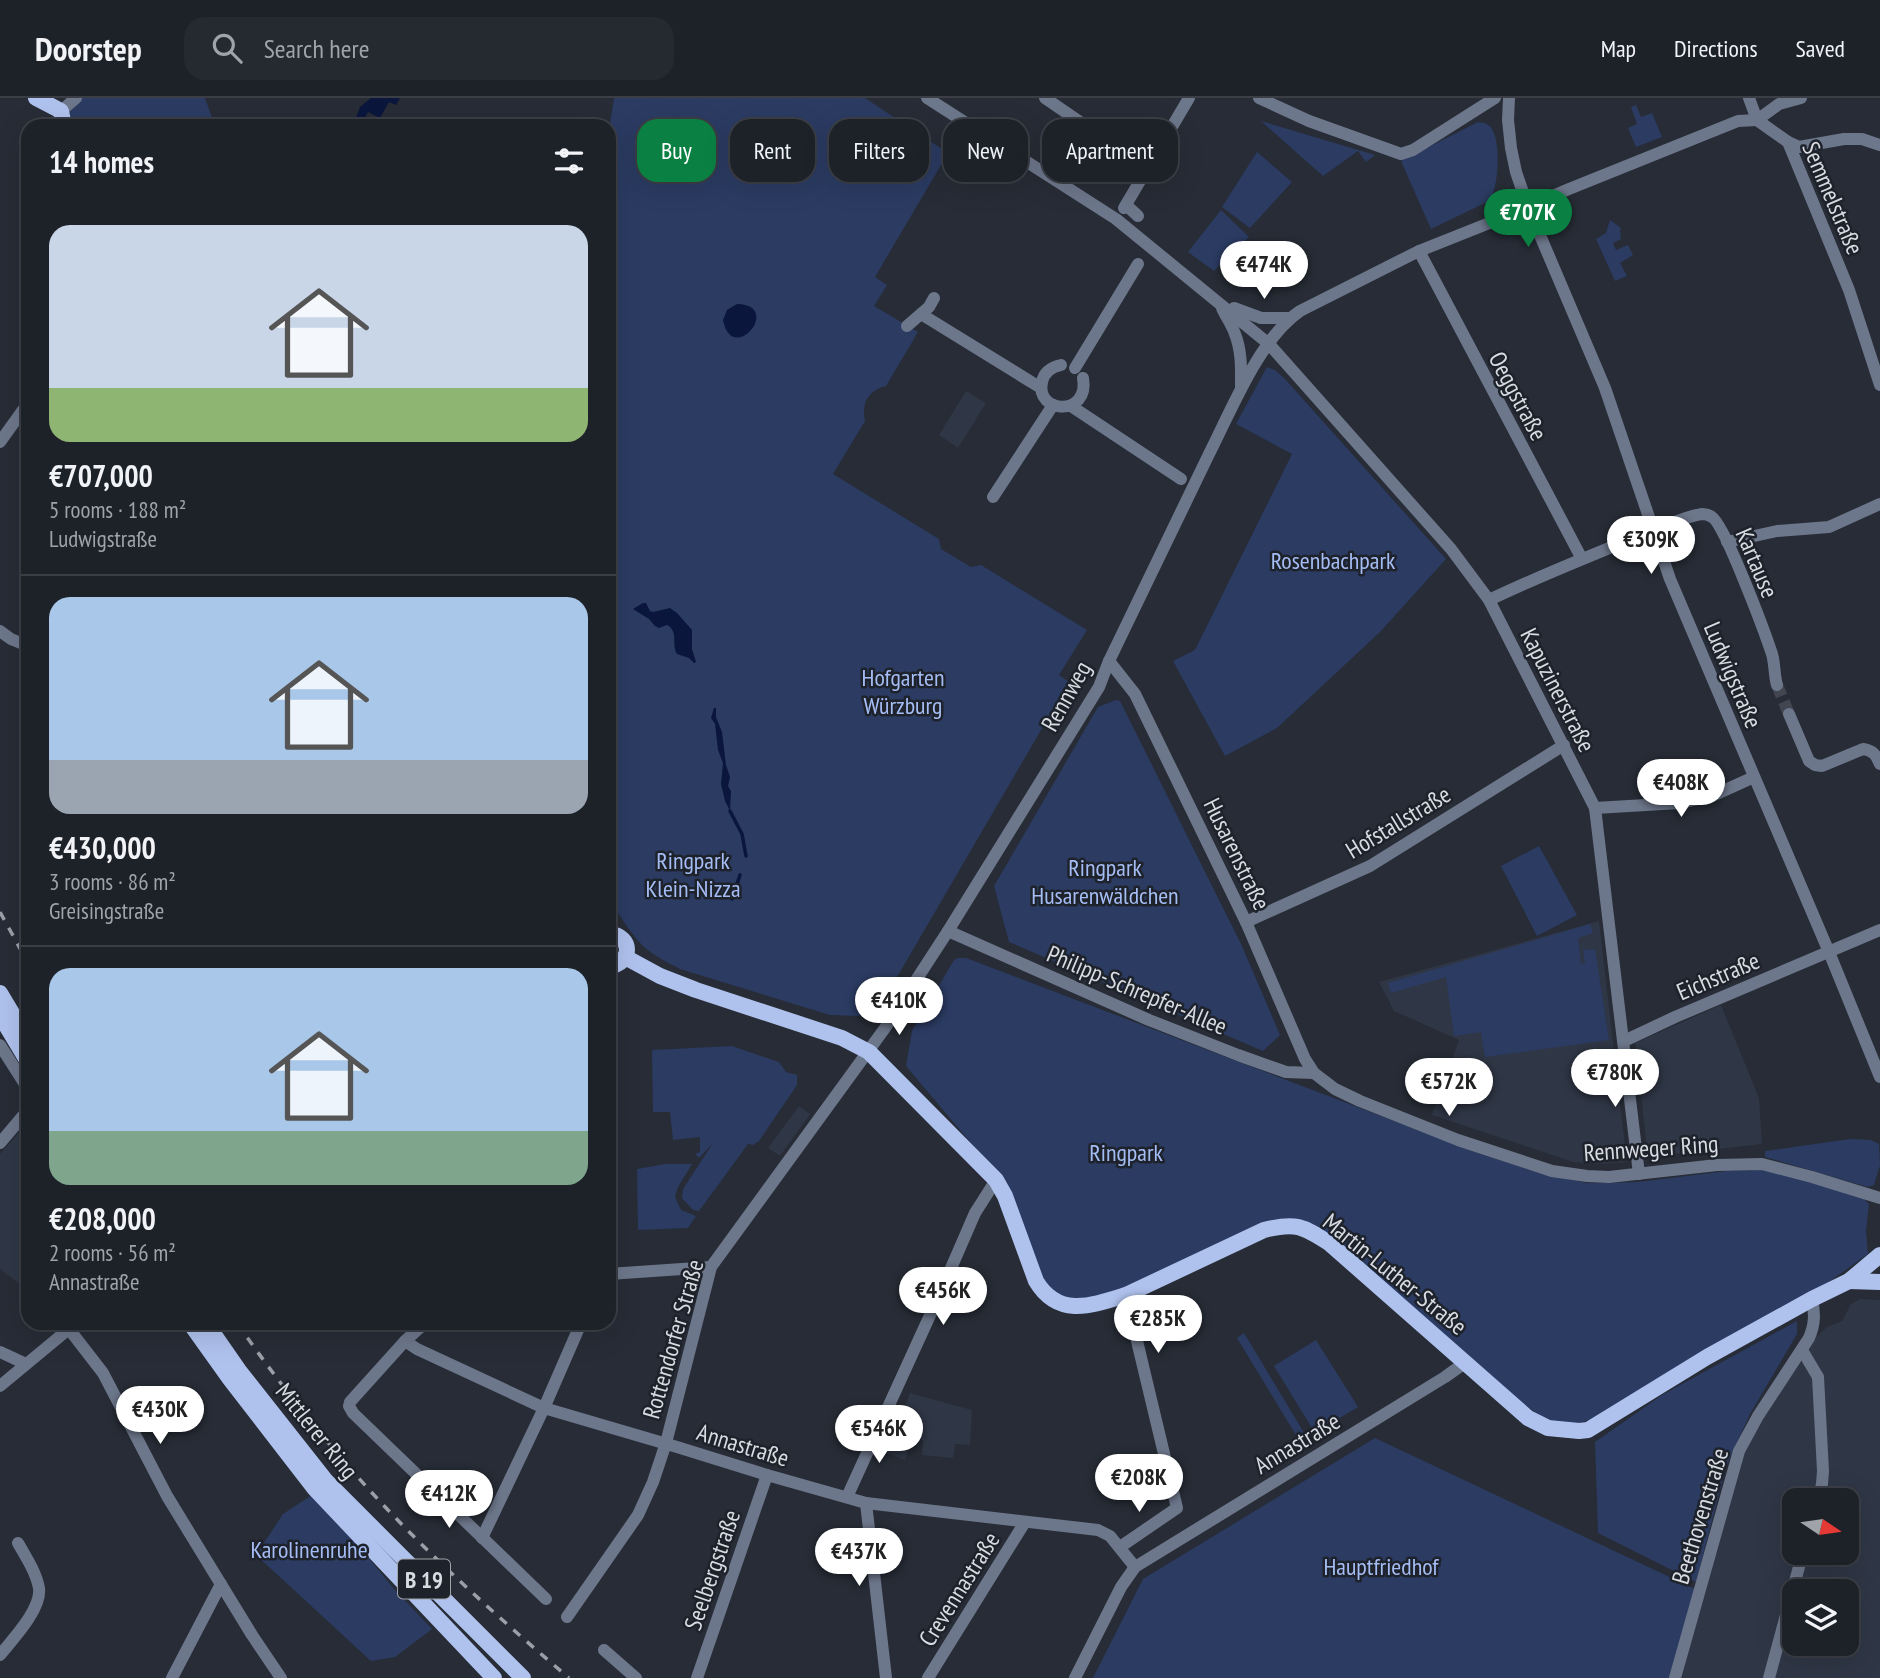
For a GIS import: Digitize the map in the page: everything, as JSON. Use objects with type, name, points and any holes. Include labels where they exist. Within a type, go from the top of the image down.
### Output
[{"type":"main road","points":[[36,98],[63,118]]},
{"type":"main road","points":[[616,935],[624,940],[626,946],[625,957],[616,965]]},
{"type":"main road","name":"Martin-Luther-Straße","points":[[625,957],[660,976],[842,1038],[869,1052],[996,1180],[1005,1196],[1036,1280],[1050,1299],[1079,1307],[1105,1302],[1126,1295],[1264,1230],[1293,1225],[1312,1231],[1329,1243],[1528,1418],[1548,1428],[1562,1431],[1588,1430],[1685,1370],[1849,1281],[1880,1255]]},
{"type":"main road","points":[[0,992],[21,1028]]},
{"type":"main road","points":[[1,1018],[21,1051]]},
{"type":"main road","name":"Martin-Luther-Straße","points":[[1849,1281],[1880,1282]]},
{"type":"main road","name":"Mittlerer Ring","points":[[195,1330],[315,1489],[494,1678]]},
{"type":"main road","name":"Mittlerer Ring","points":[[211,1330],[240,1372],[326,1481],[523,1678]]},
{"type":"street","points":[[63,118],[76,98]]},
{"type":"street","points":[[927,98],[1116,219],[1219,301],[1261,318],[1291,318],[1343,288],[1419,251],[1738,121],[1757,120],[1779,104],[1801,98]]},
{"type":"street","points":[[1045,98],[1075,119]]},
{"type":"street","points":[[1178,125],[1183,120],[1188,98]]},
{"type":"street","points":[[1259,98],[1309,121],[1401,154],[1413,150],[1495,98]]},
{"type":"street","name":"Ludwigstraße","points":[[1509,98],[1511,148],[1528,207],[1605,388],[1670,579],[1880,1077]]},
{"type":"street","points":[[1749,98],[1757,120]]},
{"type":"street","name":"Semmelstraße","points":[[1757,120],[1788,142],[1849,290],[1880,385]]},
{"type":"street","points":[[1788,142],[1808,146],[1843,139],[1862,139],[1880,145]]},
{"type":"street","points":[[1135,182],[1125,207],[1138,216]]},
{"type":"street","name":"Oeggstraße","points":[[1419,251],[1582,559]]},
{"type":"street","points":[[1073,370],[1138,264]]},
{"type":"street","points":[[907,326],[929,307],[934,298]]},
{"type":"street","points":[[1219,301],[1239,346],[1241,391]]},
{"type":"street","name":"Kapuzinerstraße","points":[[1219,301],[1269,344],[1451,549],[1489,600],[1595,808],[1639,1174]]},
{"type":"street","points":[[921,314],[936,328],[1041,388]]},
{"type":"street","name":"Rennweg","points":[[869,1052],[1098,687],[1187,498],[1252,369],[1291,318]]},
{"type":"street","points":[[1054,366],[1073,370],[1084,386],[1083,394],[1077,402],[1071,406],[1060,407],[1053,405],[1043,396],[1041,388],[1046,372],[1054,366]]},
{"type":"street","points":[[993,497],[1053,405]]},
{"type":"street","points":[[1071,406],[1181,479]]},
{"type":"street","points":[[0,442],[21,413]]},
{"type":"street","points":[[1727,542],[1777,531],[1829,527],[1880,503]]},
{"type":"street","name":"Kartause","points":[[1489,600],[1537,577],[1654,530],[1703,514],[1710,516],[1717,521],[1727,542],[1773,657],[1777,685]]},
{"type":"street","points":[[0,631],[21,643]]},
{"type":"street","name":"Husarenstraße","points":[[1109,661],[1136,694],[1246,922],[1305,1059],[1314,1073]]},
{"type":"street","points":[[1789,714],[1811,763],[1822,766],[1863,749],[1876,754],[1880,764]]},
{"type":"street","name":"Hofstallstraße","points":[[1246,922],[1370,866],[1564,745]]},
{"type":"street","points":[[1595,808],[1691,801],[1712,796],[1754,777]]},
{"type":"street","name":"Philipp-Schrepfer-Allee","points":[[948,930],[1149,1020],[1238,1055],[1286,1072],[1314,1073]]},
{"type":"street","name":"Eichstraße","points":[[1624,1041],[1880,930]]},
{"type":"street","points":[[0,1045],[21,1078]]},
{"type":"street","name":"Rottendorfer Straße","points":[[566,1617],[638,1515],[653,1482],[666,1443],[711,1267],[869,1052]]},
{"type":"street","name":"Rennweger Ring","points":[[1314,1073],[1335,1089],[1406,1119],[1465,1143],[1552,1171],[1587,1176],[1762,1164],[1880,1198]]},
{"type":"street","points":[[0,1143],[21,1118]]},
{"type":"street","points":[[847,1497],[975,1213],[996,1180]]},
{"type":"street","points":[[616,1274],[711,1267]]},
{"type":"street","points":[[1120,1548],[1177,1508],[1126,1295]]},
{"type":"street","name":"Beethovenstraße","points":[[1675,1678],[1739,1451],[1813,1328],[1815,1314],[1812,1299]]},
{"type":"street","points":[[0,1385],[68,1330]]},
{"type":"street","points":[[76,1330],[103,1373],[167,1496],[281,1678]]},
{"type":"street","points":[[417,1330],[357,1393],[349,1406],[353,1413],[546,1600]]},
{"type":"street","points":[[482,1538],[578,1330]]},
{"type":"street","name":"Annastraße","points":[[405,1341],[544,1408],[866,1503],[1098,1530],[1110,1536],[1135,1567],[1466,1362]]},
{"type":"street","points":[[1802,1350],[1818,1377],[1823,1471],[1821,1488]]},
{"type":"street","points":[[0,1352],[26,1364]]},
{"type":"street","name":"Seelbergstraße","points":[[697,1678],[767,1475]]},
{"type":"street","points":[[866,1503],[886,1678]]},
{"type":"street","name":"Crevennastraße","points":[[928,1678],[1025,1522]]},
{"type":"street","points":[[0,1655],[32,1614],[40,1591],[34,1572],[18,1543]]},
{"type":"street","points":[[1769,1678],[1799,1565]]},
{"type":"street","points":[[1075,1678],[1121,1587],[1135,1567]]},
{"type":"street","points":[[172,1678],[221,1584]]},
{"type":"street","points":[[604,1650],[635,1678]]},
{"type":"shaded area","points":[[371,98],[400,98],[396,105],[389,102],[380,118],[368,112],[364,119],[356,119],[360,107]]},
{"type":"shaded area","points":[[737,304],[750,307],[756,314],[756,322],[744,336],[736,337],[728,333],[723,320],[727,310]]},
{"type":"shaded area","points":[[966,391],[986,403],[958,448],[939,435]]},
{"type":"shaded area","points":[[643,603],[653,612],[670,608],[677,613],[692,630],[692,649],[696,662],[677,654],[671,628],[667,625],[659,628],[655,626],[633,609]]},
{"type":"shaded area","points":[[714,708],[722,732],[730,777],[730,811],[721,784],[723,763],[718,750],[715,724],[711,718]]},
{"type":"shaded area","points":[[1599,921],[1627,1162],[1573,1162],[1432,1115],[1459,1040],[1394,1011],[1379,982]]},
{"type":"shaded area","points":[[1721,1005],[1759,1098],[1762,1144],[1648,1157],[1635,1043]]},
{"type":"shaded area","points":[[799,1106],[810,1114],[780,1156],[768,1148]]},
{"type":"shaded area","points":[[21,1130],[21,1285],[0,1269],[0,1154]]},
{"type":"shaded area","points":[[1860,1299],[1880,1300],[1880,1678],[1682,1678],[1695,1622],[1746,1444],[1802,1350],[1827,1327],[1842,1321],[1851,1304]]},
{"type":"shaded area","points":[[910,1393],[972,1410],[970,1445],[955,1444],[953,1458],[922,1455],[923,1441],[913,1438],[905,1460],[887,1453]]},
{"type":"green space","points":[[205,98],[212,119],[70,119],[68,100]]},
{"type":"green space","name":"Hofgarten Würzburg","points":[[614,98],[865,98],[897,119],[829,119],[829,182],[929,182],[929,140],[943,150],[943,161],[875,277],[887,285],[874,306],[918,332],[886,386],[870,394],[867,399],[865,421],[833,474],[939,539],[941,549],[971,567],[981,565],[1087,630],[1059,675],[1069,682],[879,1008],[860,1016],[830,1015],[680,969],[641,944],[616,908],[616,119],[611,119]]},
{"type":"green space","points":[[1636,105],[1641,117],[1652,113],[1662,137],[1636,147],[1628,128],[1637,124],[1631,107]]},
{"type":"green space","points":[[1261,121],[1375,155],[1366,162],[1358,151],[1323,176]]},
{"type":"green space","points":[[1478,122],[1491,127],[1497,145],[1497,176],[1492,195],[1489,201],[1431,229],[1401,161]]},
{"type":"green space","points":[[1257,152],[1292,182],[1250,228],[1222,207]]},
{"type":"green space","points":[[1221,210],[1249,237],[1214,271],[1188,252]]},
{"type":"green space","points":[[1610,220],[1621,228],[1621,239],[1613,243],[1616,250],[1628,245],[1633,255],[1620,263],[1627,276],[1615,281],[1596,239],[1606,233]]},
{"type":"green space","name":"Rosenbachpark","points":[[1267,367],[1285,379],[1446,559],[1380,632],[1277,728],[1225,756],[1173,661],[1195,650],[1292,454],[1236,424]]},
{"type":"green space","name":"Ringpark Husarenwäldchen","points":[[1120,701],[1242,946],[1280,1035],[1263,1051],[1009,942],[994,886],[1098,707]]},
{"type":"green space","points":[[1539,846],[1577,915],[1537,936],[1501,866]]},
{"type":"green space","points":[[1590,924],[1593,933],[1578,938],[1581,964],[1585,963],[1583,950],[1595,949],[1609,1040],[1485,1057],[1481,1032],[1454,1036],[1446,977],[1391,993],[1388,983]]},
{"type":"green space","name":"Ringpark","points":[[966,958],[1457,1145],[1543,1174],[1587,1183],[1609,1183],[1762,1170],[1793,1176],[1863,1198],[1869,1204],[1866,1231],[1868,1254],[1826,1284],[1593,1419],[1568,1426],[1544,1419],[1328,1242],[1293,1226],[1108,1297],[1074,1303],[1051,1295],[1041,1278],[1003,1181],[906,1066],[912,1031],[954,960]]},
{"type":"green space","points":[[732,1046],[779,1062],[786,1072],[797,1075],[797,1085],[759,1141],[753,1145],[748,1144],[699,1211],[693,1210],[682,1198],[683,1189],[713,1143],[699,1158],[695,1154],[700,1152],[700,1137],[673,1140],[670,1112],[653,1112],[652,1050]]},
{"type":"green space","points":[[1850,1139],[1871,1140],[1879,1144],[1880,1165],[1874,1185],[1868,1187],[1765,1157],[1765,1151]]},
{"type":"green space","points":[[665,1164],[692,1164],[675,1197],[681,1210],[696,1216],[688,1228],[638,1230],[637,1169]]},
{"type":"green space","points":[[1797,1321],[1797,1334],[1750,1414],[1726,1467],[1696,1582],[1598,1533],[1595,1442],[1662,1395]]},
{"type":"green space","points":[[1244,1333],[1309,1441],[1302,1445],[1237,1338]]},
{"type":"green space","points":[[1316,1340],[1358,1407],[1315,1433],[1274,1366]]},
{"type":"green space","name":"Hauptfriedhof","points":[[1375,1438],[1695,1589],[1671,1678],[1093,1678],[1143,1579]]},
{"type":"green space","name":"Karolinenruhe","points":[[315,1493],[395,1590],[432,1629],[395,1657],[371,1661],[256,1555],[283,1514]]},
{"type":"waterway","points":[[730,811],[742,834],[746,856]]},
{"type":"waterway","points":[[732,899],[740,875]]},
{"type":"tunnel","points":[[1777,685],[1789,714]]},
{"type":"railway","points":[[0,912],[21,950]]},
{"type":"railway","points":[[242,1330],[309,1420],[388,1510],[477,1597],[569,1678]]},
{"type":"park label","name":"Ringpark Klein-Nizza","points":[[693,874]]}]
